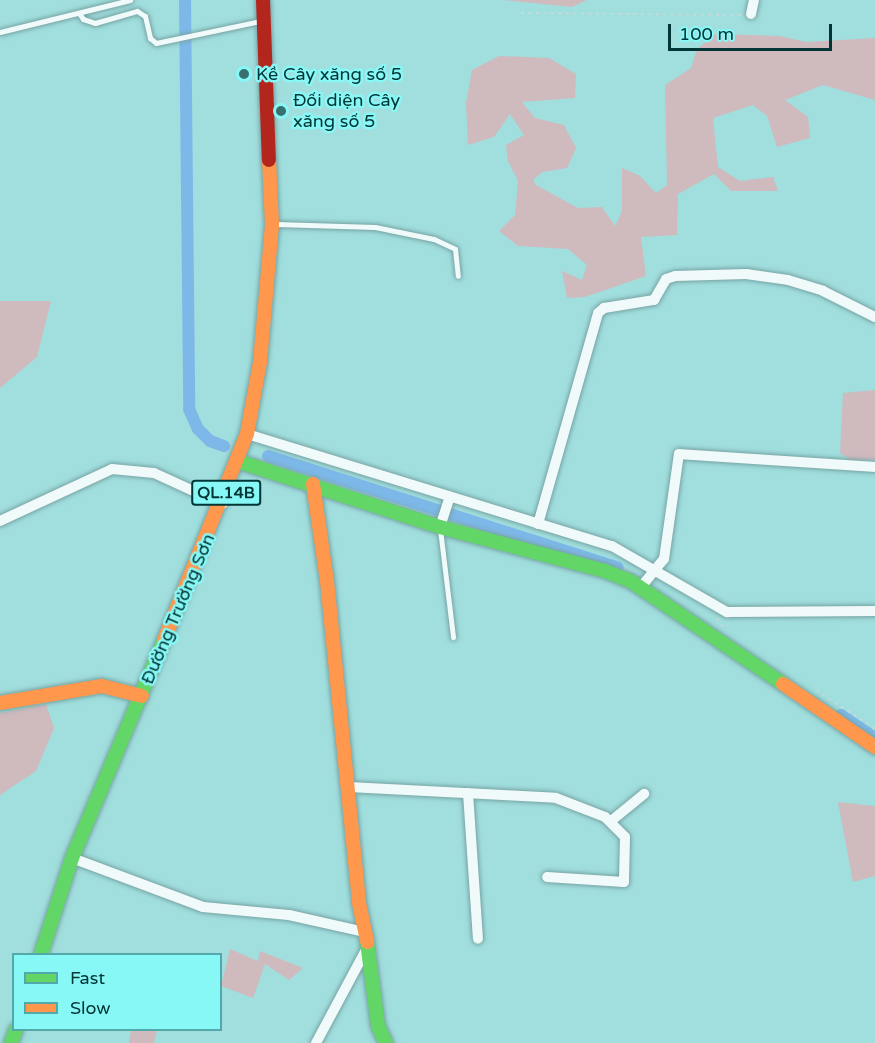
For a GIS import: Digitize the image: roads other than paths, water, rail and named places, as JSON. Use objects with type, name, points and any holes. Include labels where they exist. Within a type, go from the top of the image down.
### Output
[{"type":"main road","name":"Đường Trường Sơn","points":[[40,953],[72,858],[222,504],[247,434],[260,362],[272,225],[263,0]]},
{"type":"main road","points":[[237,461],[440,527],[605,571],[641,587],[875,747]]},
{"type":"main road","points":[[313,484],[366,939],[378,1026],[386,1043]]},
{"type":"main road","points":[[0,703],[102,687],[142,696]]},
{"type":"street","points":[[751,14],[754,0]]},
{"type":"street","points":[[538,524],[598,313],[604,308],[654,300],[666,279],[675,276],[746,274],[806,285],[875,317]]},
{"type":"street","points":[[247,434],[612,546],[706,601],[737,614],[875,611]]},
{"type":"street","points":[[641,587],[664,559],[679,454],[875,467]]},
{"type":"street","points":[[0,521],[112,469],[154,472],[222,504]]},
{"type":"street","points":[[440,527],[450,497]]},
{"type":"street","points":[[349,787],[556,798],[611,821],[625,837],[624,882],[547,877]]},
{"type":"street","points":[[468,793],[478,939]]},
{"type":"street","points":[[611,821],[644,794]]},
{"type":"street","points":[[72,858],[203,907],[289,915],[366,939],[316,1043]]},
{"type":"lane","points":[[0,32],[130,0]]},
{"type":"lane","points":[[79,13],[83,19],[94,23],[137,11],[145,15],[150,38],[159,42],[265,20]]},
{"type":"lane","points":[[272,225],[375,227],[434,238],[455,249],[458,276]]},
{"type":"lane","points":[[440,527],[453,637]]},
{"type":"waterway","points":[[185,0],[189,409],[198,429],[210,441],[224,446]]},
{"type":"waterway","points":[[268,456],[618,568]]},
{"type":"waterway","points":[[841,715],[875,738]]},
{"type":"place","name":"Kề Cây xăng số 5","points":[[244,74]]},
{"type":"place","name":"Đối diện Cây xăng số 5","points":[[281,111]]}]
